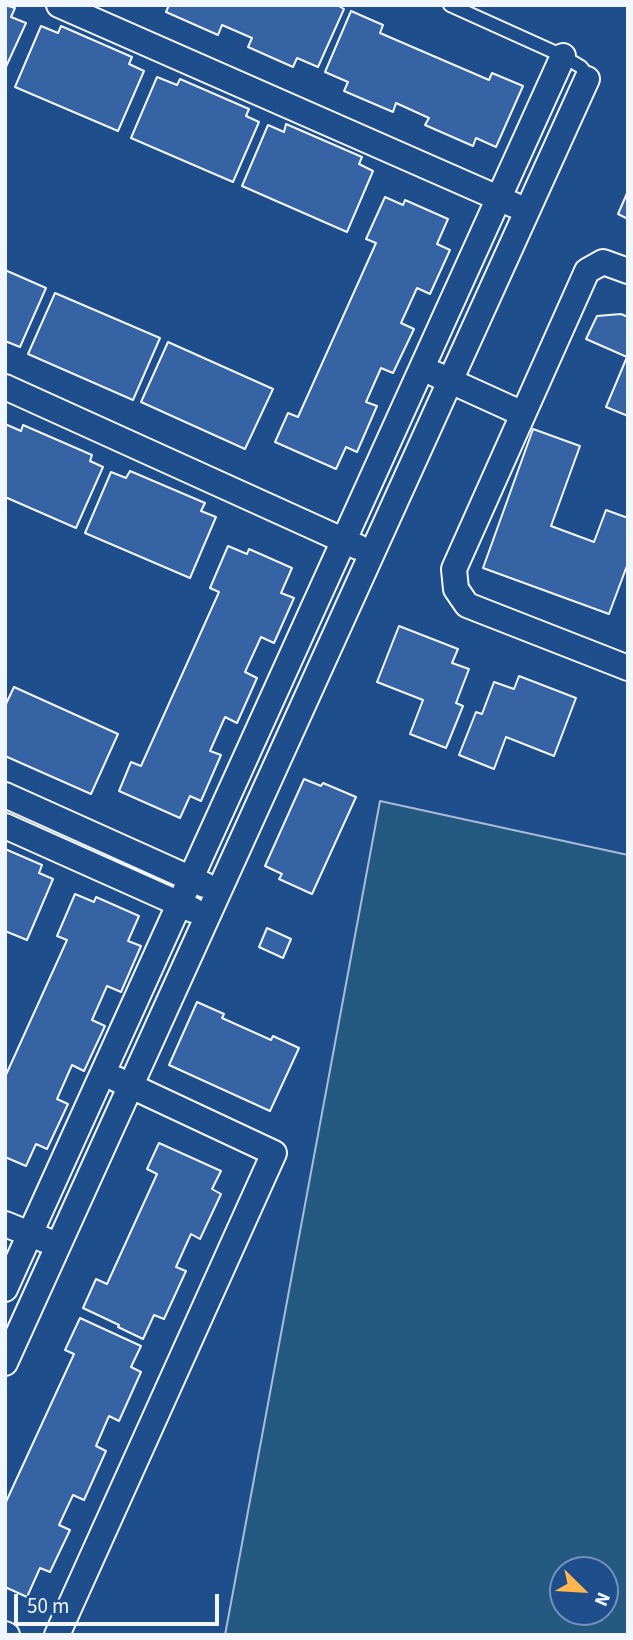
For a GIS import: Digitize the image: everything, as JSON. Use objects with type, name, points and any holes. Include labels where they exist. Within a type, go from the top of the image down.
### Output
[{"type":"street","points":[[59,5],[527,211]]},
{"type":"street","points":[[5,1289],[563,56]]},
{"type":"street","points":[[5,1363],[587,79]]},
{"type":"street","points":[[628,271],[603,262],[587,271],[454,569],[456,589],[467,605],[628,668]]},
{"type":"street","points":[[422,369],[523,414]]},
{"type":"street","points":[[5,387],[372,553]]},
{"type":"street","points":[[5,795],[219,891]]},
{"type":"street","points":[[5,826],[180,903],[207,918]]},
{"type":"street","points":[[57,1635],[274,1153],[103,1073]]},
{"type":"street","points":[[5,1224],[58,1246]]},
{"type":"lane","points":[[450,5],[563,56],[581,67],[587,79]]},
{"type":"shaded area","points":[[380,801],[628,855],[628,1635],[225,1635]]},
{"type":"building","points":[[5,5],[15,8],[11,17],[26,23],[5,69]]},
{"type":"building","points":[[169,5],[337,5],[344,9],[318,67],[297,58],[293,67],[248,47],[252,38],[222,25],[218,35],[166,12]]},
{"type":"building","points":[[351,11],[383,25],[380,33],[489,80],[492,73],[523,86],[496,147],[476,138],[473,146],[425,125],[429,118],[396,103],[393,112],[344,91],[348,82],[325,72]]},
{"type":"building","points":[[41,26],[58,33],[61,26],[132,57],[129,64],[144,71],[118,131],[15,87]]},
{"type":"building","points":[[157,77],[177,85],[180,79],[249,109],[246,116],[259,122],[233,182],[131,138]]},
{"type":"building","points":[[286,124],[362,157],[359,164],[373,171],[347,232],[242,186],[268,125],[284,132]]},
{"type":"building","points":[[628,191],[628,219],[618,214]]},
{"type":"building","points":[[385,197],[403,205],[405,200],[448,219],[437,244],[450,250],[430,294],[417,288],[401,323],[414,329],[393,373],[381,368],[366,402],[377,406],[357,452],[346,447],[336,469],[275,442],[288,413],[298,417],[376,243],[366,239]]},
{"type":"building","points":[[5,270],[46,288],[20,347],[5,341]]},
{"type":"building","points":[[55,293],[160,338],[133,400],[28,354]]},
{"type":"building","points":[[621,314],[628,317],[628,416],[606,407],[627,357],[586,339],[597,316]]},
{"type":"building","points":[[168,342],[273,389],[245,449],[141,402]]},
{"type":"building","points":[[5,424],[21,431],[23,425],[92,455],[90,461],[103,467],[76,528],[5,497]]},
{"type":"building","points":[[533,429],[580,446],[551,526],[594,542],[606,510],[628,518],[628,563],[609,614],[483,568]]},
{"type":"building","points":[[130,471],[205,503],[201,511],[216,517],[190,578],[85,533],[111,472],[126,478]]},
{"type":"building","points":[[228,546],[247,554],[249,549],[292,568],[281,593],[294,598],[274,643],[261,637],[245,672],[257,678],[237,723],[225,717],[210,751],[221,755],[201,801],[190,796],[180,818],[119,791],[131,762],[141,766],[219,592],[210,588]]},
{"type":"building","points":[[399,626],[458,649],[452,663],[469,669],[456,703],[463,706],[446,748],[410,734],[423,700],[377,682]]},
{"type":"building","points":[[519,676],[576,698],[554,756],[506,737],[494,769],[459,755],[476,712],[482,714],[494,682],[514,689]]},
{"type":"building","points":[[14,687],[118,734],[91,794],[5,756],[5,706]]},
{"type":"building","points":[[304,779],[321,786],[323,783],[356,797],[312,894],[279,879],[282,874],[265,866]]},
{"type":"building","points":[[5,849],[42,865],[39,873],[53,879],[27,940],[5,931]]},
{"type":"building","points":[[75,894],[94,902],[96,897],[139,916],[128,941],[141,946],[121,992],[107,986],[92,1020],[105,1026],[84,1071],[72,1065],[57,1099],[68,1104],[47,1149],[36,1144],[26,1166],[5,1157],[5,1077],[67,940],[57,936]]},
{"type":"building","points":[[267,928],[291,939],[283,958],[259,947]]},
{"type":"building","points":[[197,1002],[224,1014],[222,1018],[271,1040],[273,1036],[299,1048],[270,1111],[169,1065]]},
{"type":"building","points":[[159,1143],[221,1171],[212,1189],[221,1194],[200,1239],[191,1234],[176,1267],[186,1271],[164,1319],[154,1315],[143,1339],[83,1308],[96,1279],[107,1284],[157,1174],[147,1169]]},
{"type":"building","points":[[80,1318],[141,1346],[131,1367],[141,1372],[119,1421],[109,1416],[96,1446],[106,1451],[84,1500],[73,1495],[59,1525],[70,1530],[50,1572],[40,1568],[27,1597],[5,1587],[5,1504],[74,1354],[65,1350]]}]
